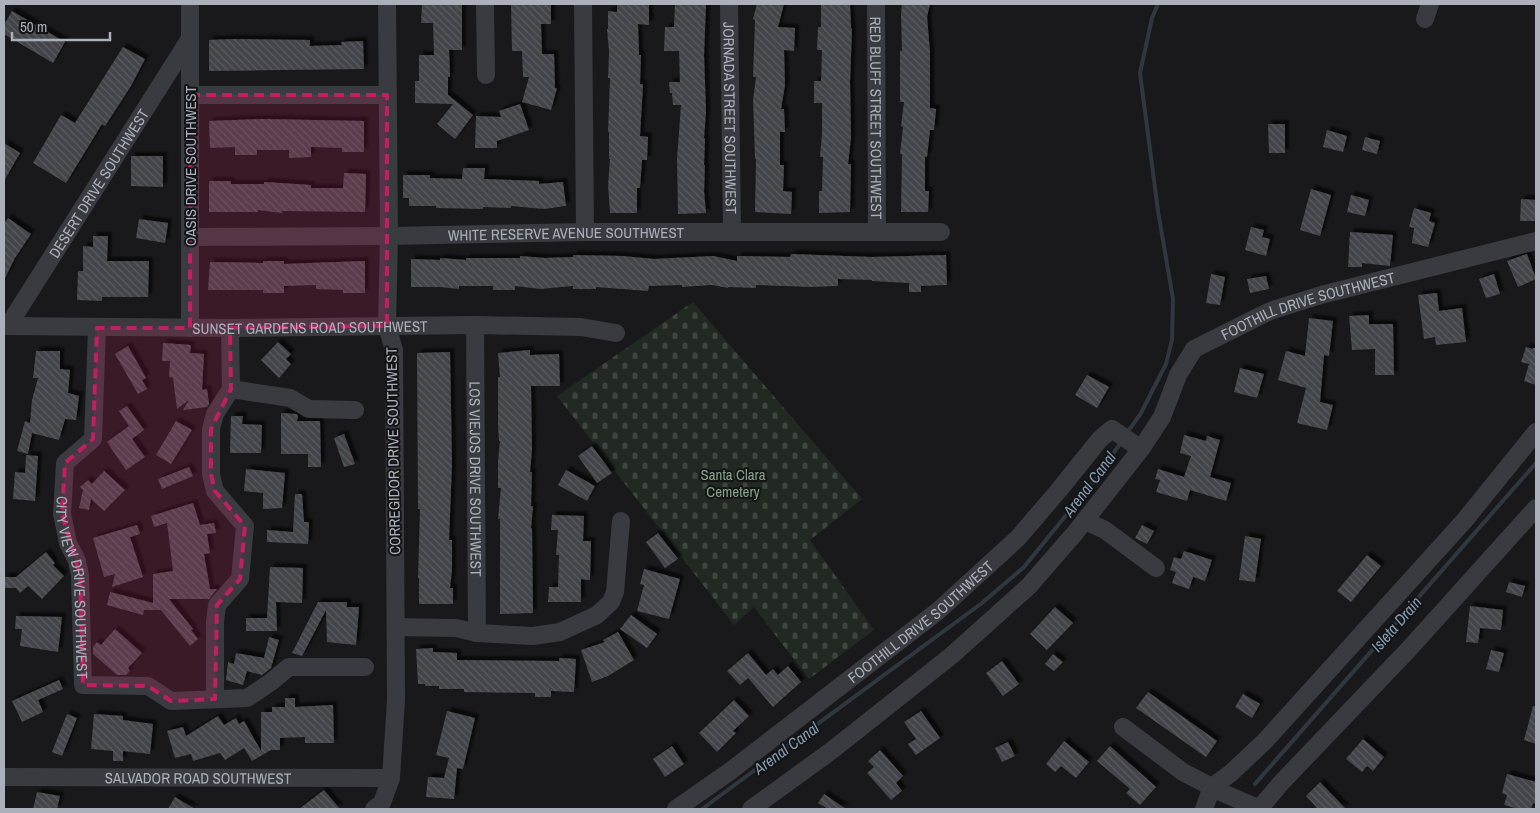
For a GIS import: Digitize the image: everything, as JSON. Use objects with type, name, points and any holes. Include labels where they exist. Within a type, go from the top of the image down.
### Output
[{"type":"street","name":"OASIS DRIVE SOUTHWEST","points":[[190,4],[190,328]]},
{"type":"street","name":"CORREGIDOR DRIVE SOUTHWEST","points":[[374,809],[382,803],[391,778],[396,700],[394,350],[387,326],[389,236],[388,4]]},
{"type":"street","points":[[485,4],[486,75]]},
{"type":"street","points":[[583,4],[585,232]]},
{"type":"street","name":"JORNADA STREET SOUTHWEST","points":[[729,4],[732,232]]},
{"type":"street","name":"RED BLUFF STREET SOUTHWEST","points":[[876,4],[877,232]]},
{"type":"street","name":"DESERT DRIVE SOUTHWEST","points":[[6,326],[189,40]]},
{"type":"street","points":[[190,95],[387,95]]},
{"type":"street","name":"WHITE RESERVE AVENUE SOUTHWEST","points":[[190,237],[389,236],[585,232],[941,232]]},
{"type":"street","name":"FOOTHILL DRIVE SOUTHWEST","points":[[750,809],[831,752],[951,656],[1029,586],[1085,520],[1162,417],[1178,375],[1194,349],[1270,311],[1321,294],[1536,241]]},
{"type":"street","name":"SUNSET GARDENS ROAD SOUTHWEST","points":[[6,326],[230,328],[475,325],[582,327],[616,334]]},
{"type":"street","name":"LOS VIEJOS DRIVE SOUTHWEST","points":[[475,325],[477,633]]},
{"type":"street","name":"CITY VIEW DRIVE SOUTHWEST","points":[[98,328],[94,439],[65,463],[62,514],[68,544],[77,561],[80,576],[83,685],[148,686],[172,701],[247,698],[271,682],[289,666],[365,667]]},
{"type":"street","points":[[215,699],[215,622],[217,605],[240,579],[245,526],[215,491],[211,474],[211,429],[215,414],[231,389],[230,328]]},
{"type":"street","points":[[231,389],[290,398],[309,410],[355,410]]},
{"type":"street","name":"FOOTHILL DRIVE SOUTHWEST","points":[[676,809],[729,772],[938,610],[1018,538],[1100,439],[1112,429],[1138,447]]},
{"type":"street","points":[[1204,809],[1212,787],[1231,773],[1265,742],[1464,521],[1536,432]]},
{"type":"street","points":[[1123,728],[1183,772],[1259,809],[1409,649],[1536,508]]},
{"type":"street","points":[[1085,520],[1105,530],[1156,568]]},
{"type":"street","points":[[396,627],[456,628],[477,633],[533,636],[560,632],[597,615],[611,602],[616,592],[620,521]]},
{"type":"street","name":"SALVADOR ROAD SOUTHWEST","points":[[4,777],[391,778]]},
{"type":"highlighted area","points":[[190,95],[387,95],[387,326],[230,328],[231,389],[211,429],[211,474],[215,491],[245,526],[240,579],[217,605],[215,699],[171,701],[148,686],[83,685],[80,575],[62,514],[65,463],[93,439],[97,328],[190,328]]},
{"type":"green space","name":"Santa Clara Cemetery","points":[[693,302],[862,499],[810,540],[874,630],[809,679],[754,607],[734,625],[557,396]]},
{"type":"building","points":[[422,4],[462,4],[462,50],[449,50],[450,77],[448,77],[448,95],[473,115],[455,139],[437,124],[453,104],[415,103],[415,81],[419,81],[419,55],[434,55],[433,23],[421,23]]},
{"type":"building","points":[[511,4],[551,4],[551,24],[541,24],[542,54],[554,54],[555,88],[557,88],[551,110],[522,102],[529,77],[523,77],[522,51],[512,51]]},
{"type":"building","points":[[617,4],[649,4],[649,25],[638,24],[639,55],[641,55],[640,84],[643,84],[640,136],[648,137],[647,160],[642,160],[640,188],[637,188],[637,213],[610,213],[608,132],[610,78],[608,78],[609,52],[607,29],[608,11],[617,12]]},
{"type":"building","points":[[675,4],[706,4],[704,191],[706,213],[678,214],[677,159],[681,105],[673,105],[669,82],[680,82],[679,51],[664,51],[665,27],[674,27]]},
{"type":"building","points":[[757,4],[784,4],[778,27],[795,28],[794,51],[784,50],[785,85],[781,109],[784,109],[785,132],[780,132],[780,165],[784,165],[783,191],[792,192],[791,214],[755,212],[756,159],[753,100],[756,77],[753,77],[755,20],[753,19]]},
{"type":"building","points":[[821,4],[850,4],[852,29],[850,82],[851,138],[848,164],[851,164],[850,212],[819,213],[819,191],[822,191],[823,157],[820,157],[822,103],[814,103],[814,81],[821,81],[822,50],[817,50],[818,27],[821,27]]},
{"type":"building","points":[[902,4],[930,4],[927,17],[930,52],[930,108],[936,109],[934,130],[930,130],[927,157],[925,157],[925,191],[929,191],[928,212],[901,212],[902,154],[900,154],[904,102],[900,102]]},
{"type":"building","points":[[12,11],[65,42],[53,63],[4,34],[4,25]]},
{"type":"building","points":[[209,40],[310,40],[310,46],[342,45],[341,42],[363,41],[364,69],[209,71]]},
{"type":"building","points":[[123,47],[145,59],[131,86],[105,126],[102,124],[66,183],[33,163],[61,115],[75,123]]},
{"type":"building","points":[[520,104],[529,130],[497,141],[497,148],[475,148],[476,116],[501,117],[499,111]]},
{"type":"building","points":[[262,119],[364,121],[364,152],[342,152],[342,148],[311,147],[311,157],[289,158],[289,150],[257,150],[257,155],[235,155],[235,147],[210,148],[209,121]]},
{"type":"building","points":[[1268,124],[1285,124],[1285,153],[1269,153]]},
{"type":"building","points":[[1327,130],[1347,136],[1343,152],[1323,147]]},
{"type":"building","points":[[1365,137],[1380,141],[1377,154],[1362,150]]},
{"type":"building","points":[[4,143],[20,153],[4,181]]},
{"type":"building","points":[[131,156],[163,156],[163,187],[131,186]]},
{"type":"building","points":[[463,168],[485,168],[484,179],[539,181],[539,184],[563,182],[566,206],[544,209],[511,206],[511,208],[483,207],[483,209],[436,208],[436,206],[409,206],[409,198],[403,198],[403,175],[430,175],[430,178],[462,179]]},
{"type":"building","points":[[344,173],[366,174],[365,212],[282,211],[282,213],[258,210],[258,212],[209,212],[209,181],[231,181],[231,184],[264,184],[264,182],[311,185],[311,188],[343,188]]},
{"type":"building","points":[[1311,189],[1331,195],[1320,236],[1300,230]]},
{"type":"building","points":[[1351,195],[1369,200],[1365,216],[1347,212]]},
{"type":"building","points":[[1521,199],[1536,200],[1536,221],[1520,221]]},
{"type":"building","points":[[1414,208],[1431,213],[1429,221],[1435,223],[1428,247],[1412,243],[1414,228],[1409,227]]},
{"type":"building","points":[[8,218],[31,234],[15,258],[4,280],[4,224]]},
{"type":"building","points":[[139,219],[168,223],[165,243],[136,238]]},
{"type":"building","points":[[1251,227],[1264,230],[1262,237],[1270,239],[1266,256],[1245,250]]},
{"type":"building","points":[[1350,232],[1393,235],[1390,266],[1362,263],[1362,267],[1348,267]]},
{"type":"building","points":[[93,236],[108,236],[107,261],[149,261],[148,297],[102,297],[102,301],[77,300],[78,271],[83,271],[83,246],[93,247]]},
{"type":"building","points":[[791,254],[872,257],[946,255],[947,285],[921,286],[921,292],[909,292],[909,283],[838,279],[838,286],[756,285],[756,288],[728,288],[712,285],[682,287],[682,285],[649,286],[648,291],[596,287],[596,289],[573,289],[573,286],[540,289],[515,286],[515,290],[493,290],[493,286],[459,286],[459,289],[411,287],[411,259],[440,260],[440,258],[466,260],[466,258],[520,258],[520,256],[545,258],[573,257],[573,255],[654,259],[713,256],[737,261],[737,256],[790,257]]},
{"type":"building","points":[[1527,254],[1536,279],[1518,287],[1507,261]]},
{"type":"building","points":[[263,261],[284,261],[284,264],[365,261],[365,293],[343,293],[343,290],[316,289],[316,285],[284,286],[284,293],[263,293],[263,290],[208,290],[210,262],[263,263]]},
{"type":"building","points":[[1211,274],[1225,277],[1220,305],[1206,303]]},
{"type":"building","points":[[1494,274],[1500,294],[1486,298],[1479,279]]},
{"type":"building","points":[[1266,276],[1269,289],[1250,293],[1247,279]]},
{"type":"building","points":[[1437,293],[1439,311],[1462,308],[1466,342],[1436,345],[1435,337],[1424,339],[1418,295]]},
{"type":"building","points":[[1369,315],[1369,324],[1393,324],[1394,375],[1375,375],[1375,349],[1352,350],[1349,316]]},
{"type":"building","points":[[1309,318],[1333,321],[1329,356],[1324,355],[1320,402],[1333,405],[1327,430],[1297,423],[1306,388],[1278,380],[1286,351],[1305,356]]},
{"type":"building","points":[[278,342],[291,354],[286,359],[291,364],[279,378],[261,360]]},
{"type":"building","points":[[163,343],[191,345],[190,353],[204,354],[202,390],[207,389],[209,404],[207,407],[183,410],[189,400],[177,409],[173,378],[169,377],[170,361],[162,361]]},
{"type":"building","points":[[128,346],[146,378],[142,380],[147,389],[138,394],[115,354]]},
{"type":"building","points":[[1526,347],[1536,348],[1536,385],[1524,381],[1529,364],[1521,362]]},
{"type":"building","points":[[530,350],[530,355],[559,354],[560,386],[531,386],[532,450],[530,472],[532,472],[531,506],[533,506],[531,528],[533,613],[500,614],[500,519],[498,519],[501,488],[498,488],[500,441],[498,377],[500,377],[498,353]]},
{"type":"building","points":[[36,351],[60,351],[60,369],[70,370],[68,393],[79,396],[76,420],[65,419],[59,440],[32,433],[28,454],[17,451],[25,421],[30,423],[32,400],[38,378],[33,378]]},
{"type":"building","points":[[450,352],[452,464],[449,540],[452,540],[450,588],[453,588],[453,604],[419,604],[420,509],[418,509],[417,353]]},
{"type":"building","points":[[1240,368],[1264,374],[1257,398],[1234,392]]},
{"type":"building","points":[[1087,375],[1109,387],[1097,408],[1075,395]]},
{"type":"building","points":[[127,406],[144,430],[132,439],[145,457],[126,470],[107,442],[129,426],[119,411]]},
{"type":"building","points":[[281,413],[298,415],[297,421],[320,421],[321,467],[308,467],[308,454],[281,454]]},
{"type":"building","points":[[231,416],[243,416],[242,424],[262,425],[261,453],[230,453]]},
{"type":"building","points":[[176,421],[192,430],[171,464],[156,455]]},
{"type":"building","points":[[344,434],[355,464],[344,467],[334,438]]},
{"type":"building","points":[[1184,435],[1206,441],[1207,436],[1220,440],[1210,477],[1231,483],[1226,501],[1190,490],[1187,501],[1156,492],[1160,480],[1155,479],[1158,469],[1184,477],[1191,456],[1180,453]]},
{"type":"building","points":[[592,446],[612,473],[597,483],[578,456]]},
{"type":"building","points":[[26,455],[38,456],[35,501],[13,499],[15,472],[25,473]]},
{"type":"building","points":[[189,467],[193,476],[162,489],[158,479]]},
{"type":"building","points":[[246,469],[285,473],[282,508],[263,509],[263,493],[244,491]]},
{"type":"building","points":[[566,470],[595,486],[587,501],[558,485]]},
{"type":"building","points":[[104,471],[125,490],[104,511],[91,499],[89,510],[79,508],[83,490],[80,487],[88,480],[92,484]]},
{"type":"building","points":[[295,494],[302,494],[304,522],[309,522],[308,544],[267,542],[267,530],[293,532]]},
{"type":"building","points":[[193,503],[200,525],[214,523],[216,533],[207,534],[210,553],[204,554],[210,589],[217,589],[209,599],[169,599],[193,629],[191,630],[198,639],[190,646],[161,610],[144,610],[143,615],[107,605],[110,592],[153,603],[153,574],[173,571],[167,523],[154,527],[151,516]]},
{"type":"building","points":[[552,515],[584,516],[583,541],[591,541],[590,580],[581,579],[581,602],[548,602],[549,587],[558,587],[559,555],[556,555],[558,530],[551,530]]},
{"type":"building","points":[[137,525],[140,534],[130,537],[143,577],[112,587],[115,574],[104,577],[93,538]]},
{"type":"building","points":[[1142,525],[1154,531],[1147,544],[1135,538]]},
{"type":"building","points":[[658,533],[678,559],[665,568],[646,542]]},
{"type":"building","points":[[1245,536],[1261,539],[1255,582],[1239,580]]},
{"type":"building","points":[[1184,551],[1212,560],[1205,581],[1193,577],[1189,589],[1172,583],[1176,572],[1170,570],[1174,557],[1181,559]]},
{"type":"building","points":[[46,552],[55,563],[53,565],[64,576],[42,599],[28,586],[20,593],[16,588],[4,588],[4,577],[16,577]]},
{"type":"building","points":[[1367,555],[1381,566],[1351,602],[1337,591]]},
{"type":"building","points":[[270,567],[303,568],[302,603],[276,602],[277,631],[246,631],[246,618],[267,618]]},
{"type":"building","points":[[644,569],[680,579],[669,619],[637,611],[644,585],[640,584]]},
{"type":"building","points":[[1509,582],[1525,586],[1522,597],[1506,592]]},
{"type":"building","points":[[318,602],[347,602],[347,607],[359,607],[356,645],[327,642],[326,610],[302,656],[292,653]]},
{"type":"building","points":[[1470,606],[1503,610],[1501,630],[1480,628],[1478,643],[1466,642]]},
{"type":"building","points":[[1055,607],[1073,623],[1047,650],[1030,634]]},
{"type":"building","points":[[631,615],[657,634],[647,648],[620,629]]},
{"type":"building","points":[[16,616],[62,617],[58,652],[20,646],[22,629],[15,629]]},
{"type":"building","points":[[115,629],[142,653],[128,668],[130,671],[126,675],[117,675],[93,654],[93,647],[97,642],[101,645]]},
{"type":"building","points":[[618,632],[634,660],[608,676],[592,682],[581,650],[605,642],[603,640]]},
{"type":"building","points":[[269,637],[279,640],[271,668],[262,675],[247,671],[243,685],[226,680],[228,662],[234,664],[236,653],[264,658]]},
{"type":"building","points":[[433,648],[433,652],[457,653],[457,660],[559,661],[559,658],[576,659],[574,692],[551,691],[551,697],[535,697],[535,693],[464,692],[464,689],[439,689],[439,686],[418,684],[416,649]]},
{"type":"building","points":[[1491,650],[1504,653],[1499,672],[1486,669]]},
{"type":"building","points":[[748,653],[766,675],[773,669],[778,675],[788,666],[801,682],[773,707],[748,678],[740,685],[727,671]]},
{"type":"building","points":[[1053,654],[1063,662],[1054,671],[1045,664]]},
{"type":"building","points":[[1002,661],[1019,684],[1003,696],[986,673]]},
{"type":"building","points":[[59,680],[63,689],[38,700],[43,712],[22,722],[12,701]]},
{"type":"building","points":[[1148,692],[1217,741],[1206,757],[1136,708]]},
{"type":"building","points":[[1243,694],[1260,704],[1252,718],[1235,707]]},
{"type":"building","points":[[285,698],[295,698],[295,707],[333,705],[334,743],[305,743],[305,737],[280,738],[280,750],[271,750],[252,761],[244,748],[225,760],[220,753],[193,761],[191,754],[175,758],[167,731],[183,727],[186,736],[218,716],[224,725],[236,718],[239,724],[244,721],[261,751],[261,712],[272,712],[272,707],[285,707]]},
{"type":"building","points":[[734,700],[749,716],[733,731],[736,733],[717,752],[699,733]]},
{"type":"building","points":[[1533,706],[1536,706],[1536,744],[1524,740]]},
{"type":"building","points":[[447,711],[475,718],[463,769],[457,768],[454,799],[426,797],[428,777],[444,778],[449,758],[436,755]]},
{"type":"building","points":[[921,711],[940,738],[916,755],[908,744],[916,739],[904,722]]},
{"type":"building","points":[[67,714],[77,718],[62,756],[52,752]]},
{"type":"building","points":[[94,714],[123,716],[123,720],[153,724],[150,754],[123,751],[123,761],[113,761],[113,751],[91,749]]},
{"type":"building","points":[[1363,739],[1384,757],[1373,771],[1367,766],[1362,772],[1346,759]]},
{"type":"building","points":[[1064,741],[1089,762],[1076,778],[1061,766],[1055,772],[1046,764]]},
{"type":"building","points":[[1008,742],[1015,756],[1002,762],[995,748]]},
{"type":"building","points":[[672,746],[684,764],[665,777],[653,759]]},
{"type":"building","points":[[1110,746],[1156,787],[1140,805],[1126,793],[1130,789],[1097,761]]},
{"type":"building","points":[[880,750],[903,776],[896,783],[902,791],[891,800],[867,773],[874,767],[868,761]]},
{"type":"building","points":[[1507,774],[1536,782],[1536,804],[1533,803],[1531,809],[1519,809],[1504,805],[1507,795],[1502,793]]},
{"type":"building","points":[[1320,782],[1346,809],[1318,809],[1306,796]]},
{"type":"building","points":[[324,790],[340,809],[299,809]]},
{"type":"building","points":[[37,792],[60,796],[57,809],[33,809]]},
{"type":"building","points":[[824,794],[846,809],[828,809],[818,803]]},
{"type":"building","points":[[175,797],[195,809],[168,809]]},
{"type":"waterway","name":"Arenal Canal","points":[[1127,433],[1141,413],[1166,364],[1172,340],[1173,299],[1158,211],[1140,73],[1152,18],[1158,4]]},
{"type":"waterway","name":"Arenal Canal","points":[[702,809],[982,603],[1024,567],[1093,482],[1122,441]]},
{"type":"waterway","name":"Isleta Drain","points":[[1255,784],[1536,463]]}]
